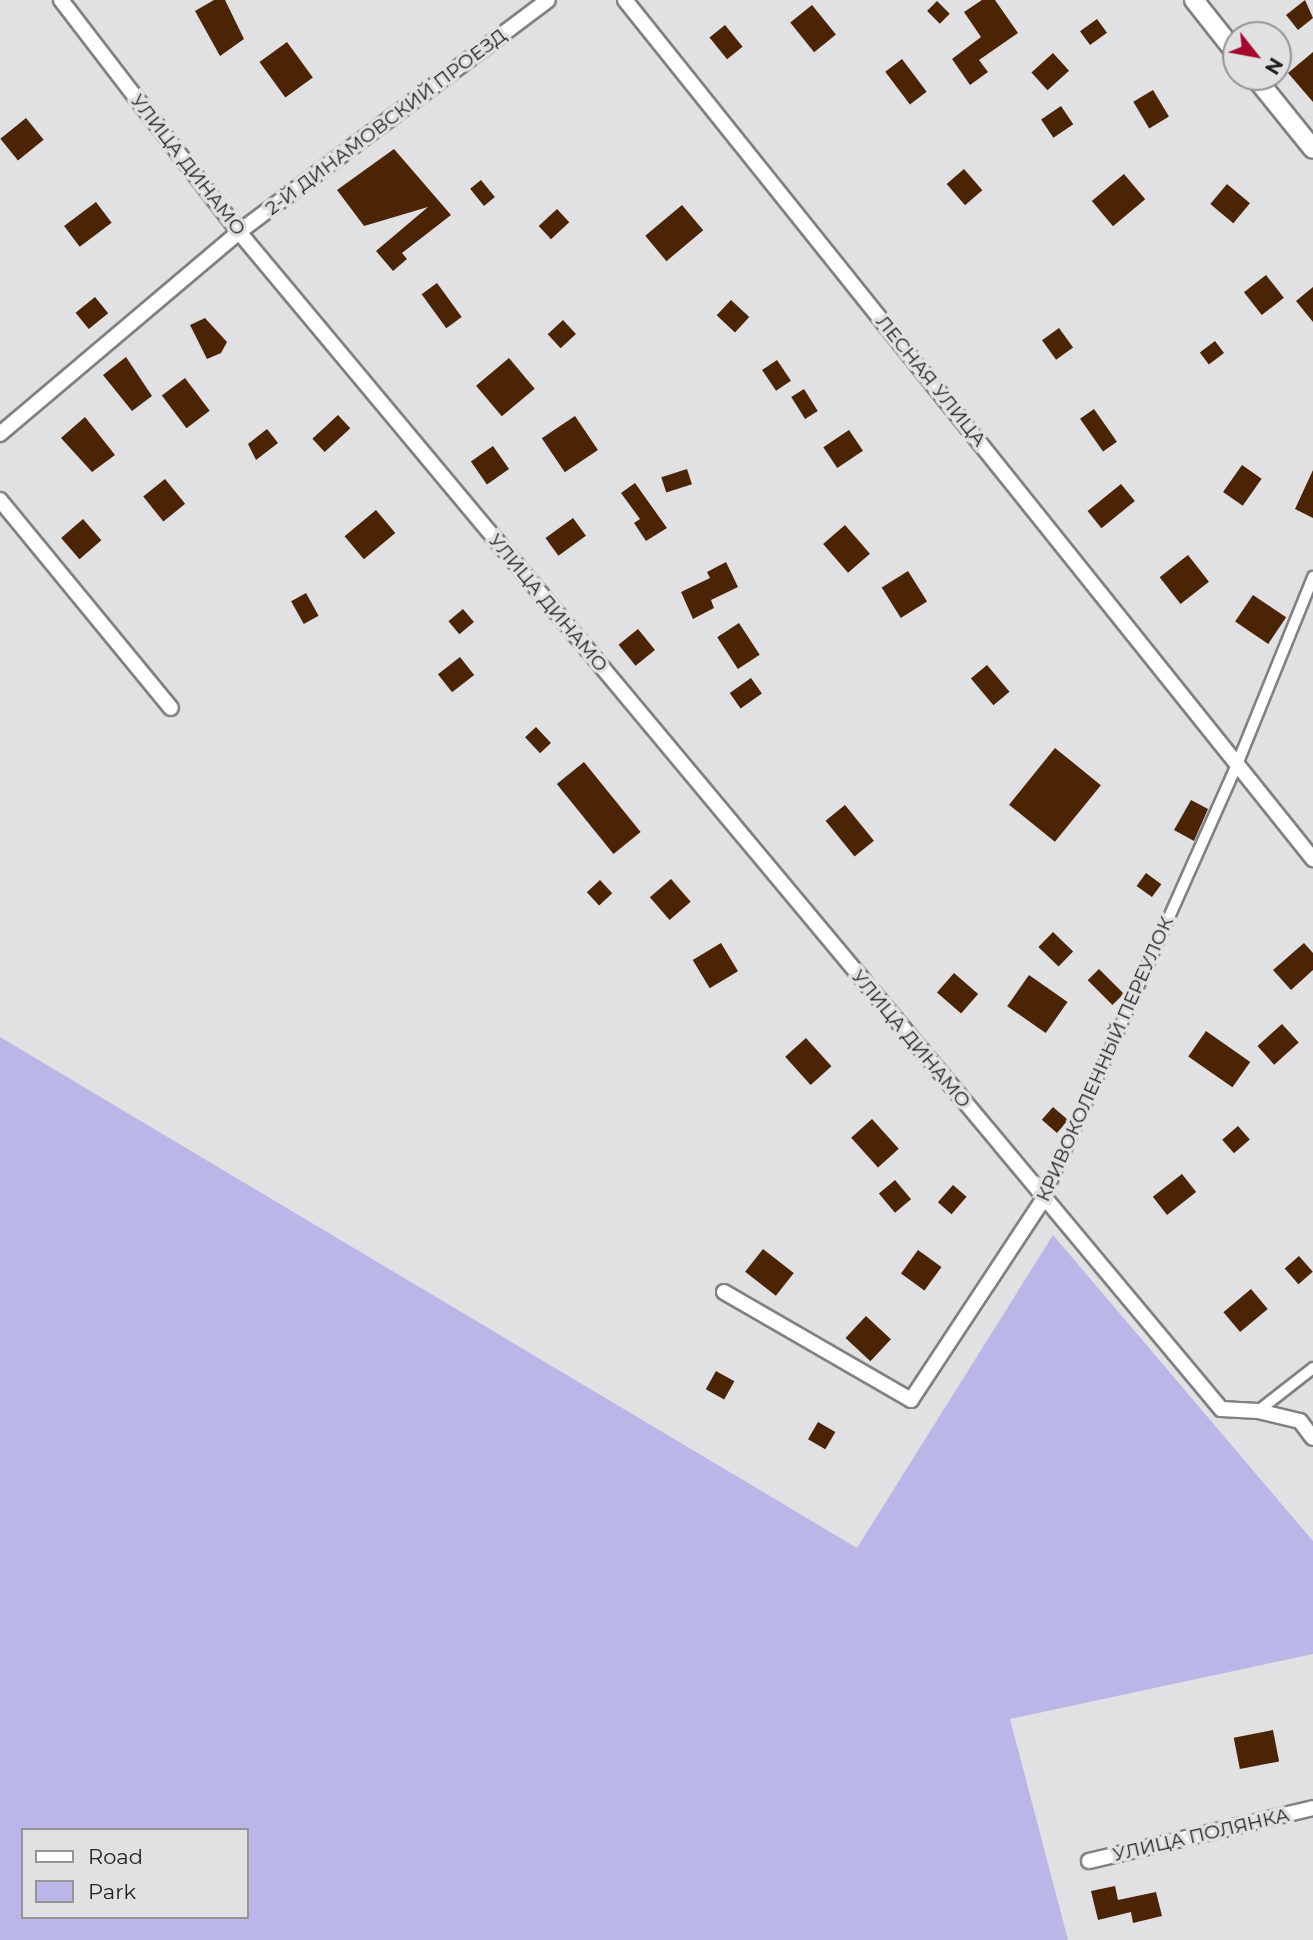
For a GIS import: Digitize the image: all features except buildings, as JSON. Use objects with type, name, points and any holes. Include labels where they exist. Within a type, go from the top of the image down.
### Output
[{"type":"street","name":"УЛИЦА ДИНАМО","points":[[61,0],[239,232],[1221,1409],[1258,1411],[1300,1421],[1313,1438]]},
{"type":"street","name":"2-Й ДИНАМОВСКИЙ ПРОЕЗД","points":[[0,434],[239,232],[548,0]]},
{"type":"street","name":"ЛЕСНАЯ УЛИЦА","points":[[625,0],[1313,859]]},
{"type":"street","points":[[1194,0],[1222,35]]},
{"type":"street","points":[[1266,91],[1313,149]]},
{"type":"street","points":[[0,500],[172,708]]},
{"type":"street","name":"КРИВОКОЛЕННЫЙ ПЕРЕУЛОК","points":[[724,1292],[911,1400],[1044,1198],[1238,762],[1313,577]]},
{"type":"street","points":[[1258,1411],[1313,1368]]},
{"type":"street","name":"УЛИЦА ПОЛЯНКА","points":[[1089,1861],[1313,1808]]},
{"type":"green space","points":[[0,1037],[857,1548],[1053,1235],[1313,1541],[1313,1654],[1010,1719],[1068,1940],[0,1940]]}]
